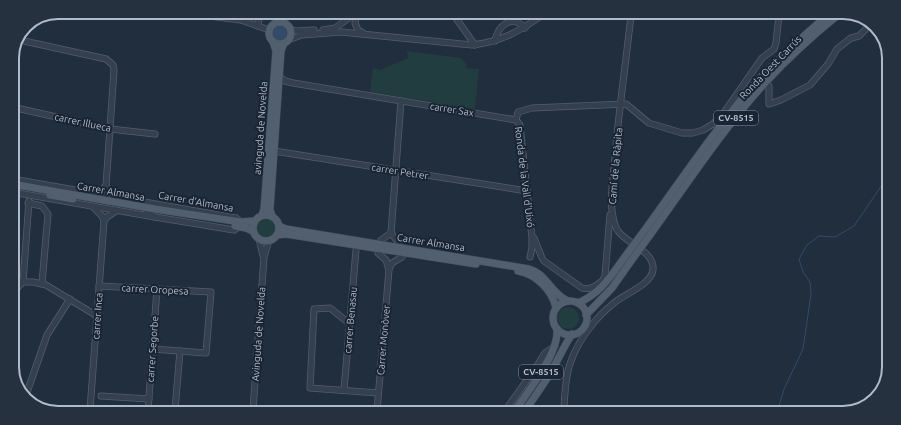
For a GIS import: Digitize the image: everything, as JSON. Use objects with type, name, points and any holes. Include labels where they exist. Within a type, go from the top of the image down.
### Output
[{"type":"main road","name":"Ronda Oest Carrús","points":[[647,233],[720,127],[745,95],[786,53],[824,19]]},
{"type":"main road","name":"Ronda Oest Carrús","points":[[647,233],[720,138],[764,84],[809,40],[834,19]]},
{"type":"main road","points":[[280,22],[287,24],[290,29],[291,35],[286,42],[277,44],[273,42],[270,37],[269,30],[274,23],[280,22]]},
{"type":"main road","name":"avinguda de Novelda","points":[[262,215],[264,208],[276,51],[273,42]]},
{"type":"main road","name":"avinguda de Novelda","points":[[272,216],[270,209],[281,51],[286,42]]},
{"type":"main road","name":"Carrer Almansa","points":[[19,185],[241,224],[254,221]]},
{"type":"main road","name":"Carrer d'Almansa","points":[[19,189],[147,211],[241,224],[253,231]]},
{"type":"main road","points":[[267,214],[272,216],[277,221],[279,226],[277,235],[269,240],[259,239],[255,236],[253,231],[254,221],[262,215],[267,214]]},
{"type":"main road","name":"Carrer Almansa","points":[[279,226],[286,229],[529,268],[539,273],[549,282],[558,296],[568,301]]},
{"type":"main road","name":"CV-8515","points":[[578,303],[590,297],[601,288],[624,258],[647,233]]},
{"type":"main road","name":"CV-8515","points":[[528,406],[553,369],[572,334],[581,330],[586,321],[586,315],[612,288],[632,261],[647,233]]},
{"type":"main road","name":"Carrer Almansa","points":[[277,235],[286,234],[535,277],[550,294],[556,308]]},
{"type":"main road","points":[[590,297],[601,284]]},
{"type":"main road","points":[[556,308],[561,303],[568,301],[578,303],[582,306],[586,315]]},
{"type":"main road","name":"CV-8515","points":[[518,406],[547,364],[555,346],[558,335],[558,329],[553,321],[556,308]]},
{"type":"main road","points":[[558,329],[567,334],[572,334]]},
{"type":"street","points":[[237,19],[269,30]]},
{"type":"street","points":[[258,26],[259,19]]},
{"type":"street","points":[[290,29],[296,31],[326,30],[335,28],[348,19]]},
{"type":"street","points":[[355,19],[356,27],[365,34]]},
{"type":"street","points":[[457,19],[475,45]]},
{"type":"street","points":[[286,42],[296,36],[338,32],[475,45],[495,41],[514,34],[537,19]]},
{"type":"street","name":"Camí de la Ràpita","points":[[564,406],[566,384],[571,362],[586,334],[615,302],[644,284],[650,277],[653,270],[649,258],[645,253],[623,237],[614,225],[611,206],[630,19]]},
{"type":"street","points":[[516,120],[518,112],[532,108],[626,104],[649,123],[682,133],[698,131],[713,124],[723,114],[758,68],[762,58],[774,49],[778,19]]},
{"type":"street","points":[[495,41],[498,30],[505,24],[513,21],[525,28]]},
{"type":"street","points":[[769,86],[769,104],[781,100],[810,85],[828,64],[837,49],[852,38],[860,36],[868,28]]},
{"type":"street","points":[[23,41],[106,59],[113,64],[114,70],[106,186],[115,198]]},
{"type":"street","name":"carrer Sax","points":[[280,76],[285,81],[292,83],[516,120]]},
{"type":"street","points":[[399,243],[391,233],[402,101]]},
{"type":"street","name":"carrer Illueca","points":[[19,109],[110,129],[155,134]]},
{"type":"street","name":"Ronda de la Vall d'Uixó","points":[[516,120],[520,125],[532,235],[530,257]]},
{"type":"street","name":"carrer Petrer","points":[[274,152],[527,191]]},
{"type":"street","name":"Carrer d'Almansa","points":[[19,180],[236,218],[241,224],[234,230],[19,194]]},
{"type":"street","points":[[96,194],[106,186]]},
{"type":"street","points":[[19,286],[23,282],[29,196]]},
{"type":"street","name":"Carrer d'Almansa","points":[[145,202],[155,209]]},
{"type":"street","points":[[28,203],[42,206],[48,214],[42,283]]},
{"type":"street","points":[[601,284],[605,276],[611,206]]},
{"type":"street","points":[[93,207],[102,216],[104,222]]},
{"type":"street","points":[[104,222],[107,217],[116,211]]},
{"type":"street","name":"Carrer d'Almansa","points":[[147,211],[155,217]]},
{"type":"street","name":"carrer Inca","points":[[90,406],[104,222]]},
{"type":"street","points":[[381,240],[391,233]]},
{"type":"street","points":[[609,236],[613,234],[623,237]]},
{"type":"street","name":"Ronda de la Vall d'Uixó","points":[[532,235],[543,260],[582,288],[589,289],[601,284]]},
{"type":"street","name":"Avinguda de Novelda","points":[[259,239],[264,257]]},
{"type":"street","name":"Avinguda de Novelda","points":[[253,406],[264,257],[269,240]]},
{"type":"street","name":"carrer Benasau","points":[[344,390],[356,250]]},
{"type":"street","points":[[378,253],[386,260],[389,270]]},
{"type":"street","points":[[389,270],[392,263],[402,257]]},
{"type":"street","name":"Carrer Monòver","points":[[377,406],[389,270]]},
{"type":"street","points":[[19,280],[23,282],[42,283],[97,316]]},
{"type":"street","name":"carrer Oropesa","points":[[99,286],[211,292],[206,353],[180,351]]},
{"type":"street","name":"carrer Segorbe","points":[[148,406],[157,289]]},
{"type":"street","points":[[27,391],[47,335],[70,299]]},
{"type":"street","points":[[350,324],[330,308],[314,309],[310,388],[378,393]]},
{"type":"street","points":[[509,406],[545,353],[555,346]]},
{"type":"street","points":[[152,349],[180,351],[175,406]]},
{"type":"street","points":[[101,396],[149,399]]},
{"type":"green space","points":[[407,51],[461,58],[467,65],[465,68],[479,69],[475,109],[370,92],[373,68],[380,70],[408,58]]},
{"type":"green space","points":[[266,218],[273,221],[276,228],[273,235],[266,238],[259,235],[256,228],[259,221]]},
{"type":"green space","points":[[568,307],[576,310],[579,318],[576,326],[568,329],[560,326],[557,318],[560,310]]},
{"type":"water","points":[[279,25],[286,30],[287,33],[282,40],[279,41],[272,36],[271,33],[276,26]]},
{"type":"waterway","points":[[779,406],[784,389],[803,349],[811,294],[810,282],[803,272],[799,259],[807,245],[819,236],[835,237],[854,226],[882,185]]}]
